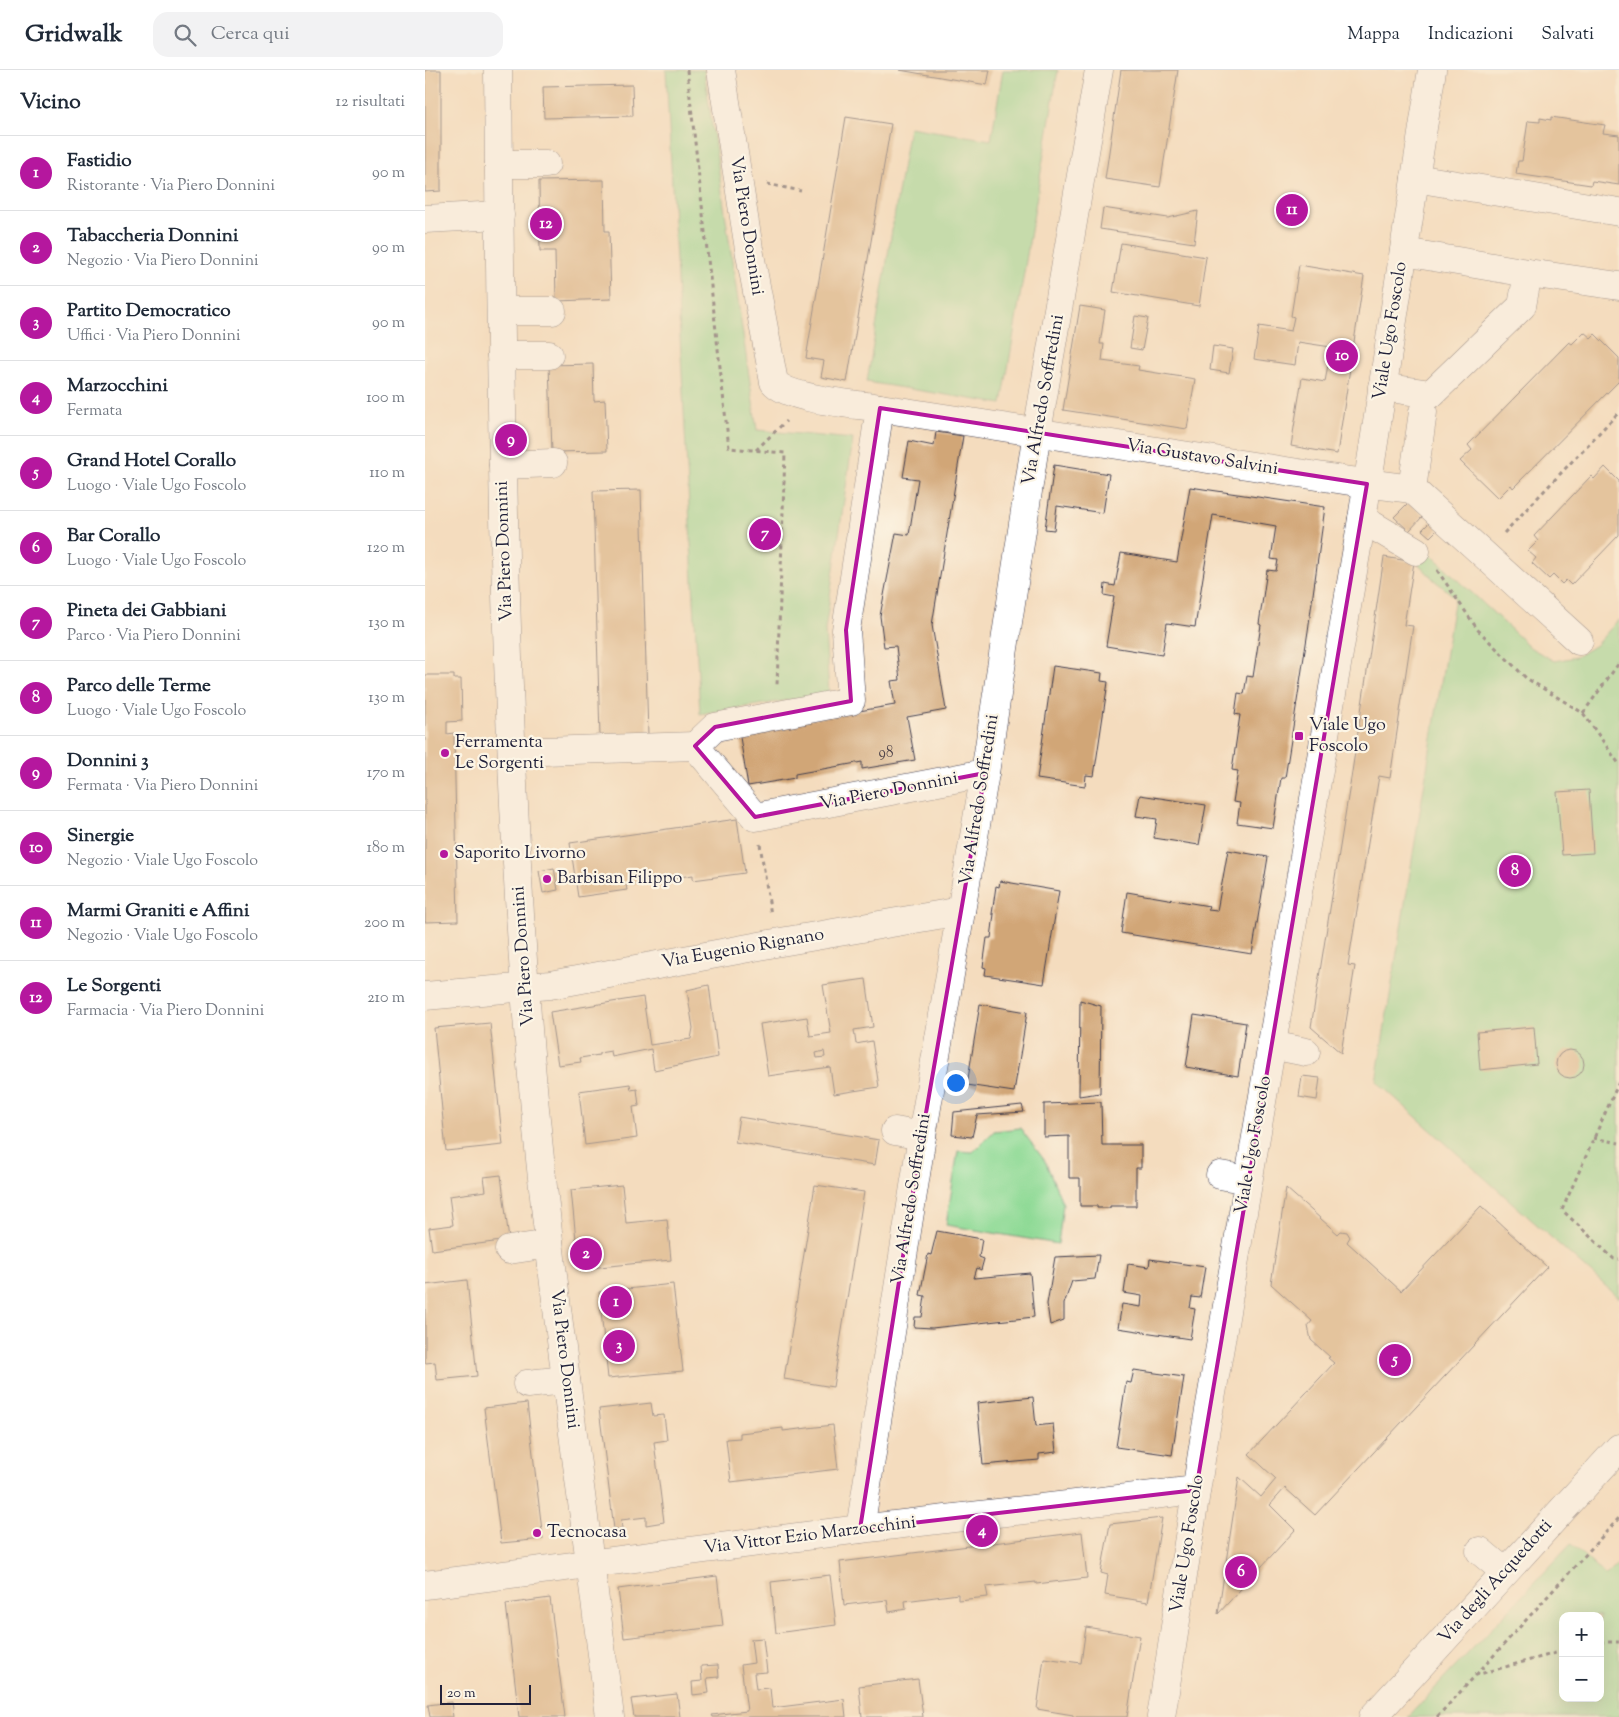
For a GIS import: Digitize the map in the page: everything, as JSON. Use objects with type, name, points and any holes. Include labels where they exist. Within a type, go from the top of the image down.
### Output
[{"type":"street","name":"Via Piero Donnini","points":[[498,70],[503,465],[513,752],[525,988],[551,1253],[610,1717]]},
{"type":"street","name":"Via Piero Donnini","points":[[721,70],[746,232],[773,382],[781,389],[797,395],[880,408]]},
{"type":"street","name":"Via Alfredo Soffredini","points":[[860,1529],[922,1136],[961,912],[990,789],[1015,653],[1037,432],[1099,70]]},
{"type":"street","name":"Viale Ugo Foscolo","points":[[1161,1717],[1195,1490],[1362,518],[1432,70]]},
{"type":"street","points":[[499,164],[546,164]]},
{"type":"street","points":[[1415,178],[1619,212]]},
{"type":"street","points":[[425,220],[500,215]]},
{"type":"street","points":[[1404,252],[1619,286]]},
{"type":"street","points":[[1382,387],[1431,394],[1522,306],[1529,273]]},
{"type":"street","points":[[501,311],[552,311]]},
{"type":"street","points":[[501,355],[549,355]]},
{"type":"street","points":[[513,752],[695,746],[715,727],[851,701],[846,630],[880,408]]},
{"type":"street","name":"Via Gustavo Salvini","points":[[880,408],[1367,484],[1412,489]]},
{"type":"street","points":[[1423,412],[1412,489],[1579,641]]},
{"type":"street","points":[[503,465],[553,463]]},
{"type":"street","points":[[1362,518],[1416,551]]},
{"type":"street","points":[[695,746],[755,816]]},
{"type":"street","name":"Via Piero Donnini","points":[[755,816],[990,789]]},
{"type":"street","name":"Via Eugenio Rignano","points":[[425,996],[551,986],[775,943],[961,912]]},
{"type":"street","points":[[1271,1045],[1306,1052]]},
{"type":"street","points":[[895,1132],[922,1136]]},
{"type":"street","points":[[1220,1175],[1248,1180]]},
{"type":"street","points":[[511,1258],[551,1253]]},
{"type":"street","points":[[527,1384],[566,1380]]},
{"type":"street","name":"Via degli Acquedotti","points":[[1373,1717],[1619,1448]]},
{"type":"street","name":"Via Vittor Ezio Marzocchini","points":[[425,1585],[860,1529],[1195,1490]]},
{"type":"street","points":[[1480,1551],[1505,1572]]},
{"type":"path","points":[[687,70],[729,448],[785,453],[775,716]]},
{"type":"path","points":[[755,450],[811,398]]},
{"type":"path","points":[[1484,554],[1619,412]]},
{"type":"path","points":[[1416,551],[1439,573],[1478,630],[1526,678],[1583,714],[1619,764]]},
{"type":"path","points":[[1583,714],[1619,663]]},
{"type":"path","points":[[755,816],[775,943]]},
{"type":"path","points":[[1619,1082],[1562,1210],[1614,1258],[1619,1258]]},
{"type":"path","points":[[1593,1138],[1619,1143]]},
{"type":"path","points":[[1437,1717],[1619,1518]]},
{"type":"path","points":[[1604,1642],[1619,1642]]},
{"type":"path","points":[[1476,1675],[1559,1652]]},
{"type":"highlighted area","points":[[880,408],[1367,484],[1196,1490],[860,1529],[922,1136],[985,773],[755,817],[695,746],[715,727],[851,701],[846,630]]},
{"type":"green space","points":[[666,70],[704,70],[757,430],[853,439],[825,630],[829,694],[700,714]]},
{"type":"green space","points":[[1003,70],[1058,70],[1002,404],[867,382],[909,127],[991,140]]},
{"type":"green space","points":[[1423,547],[1531,648],[1554,661],[1576,657],[1596,645],[1619,619],[1619,1298],[1376,1081],[1455,597],[1434,580],[1413,558]]},
{"type":"green space","points":[[1020,1128],[1045,1161],[1063,1204],[1058,1244],[946,1225],[958,1151],[973,1152],[994,1131]]},
{"type":"green space","points":[[1571,1544],[1606,1576],[1619,1563],[1619,1717],[1408,1717]]},
{"type":"building","points":[[425,70],[441,70],[441,191],[425,192]]},
{"type":"building","points":[[899,70],[990,70],[987,85]]},
{"type":"building","points":[[1121,70],[1178,70],[1160,187],[1105,179]]},
{"type":"building","points":[[632,85],[633,116],[544,118],[543,87]]},
{"type":"building","points":[[846,117],[891,124],[847,382],[821,377],[824,361],[806,358]]},
{"type":"building","points":[[1551,117],[1605,125],[1603,133],[1619,135],[1619,185],[1592,181],[1591,185],[1516,174],[1518,161],[1522,161],[1528,121],[1540,122],[1540,118],[1551,120]]},
{"type":"building","points":[[604,180],[605,231],[609,231],[611,299],[556,301],[555,251],[540,251],[539,181]]},
{"type":"building","points":[[1103,208],[1168,218],[1198,211],[1194,243],[1100,229]]},
{"type":"building","points":[[1121,243],[1206,257],[1199,306],[1113,292]]},
{"type":"building","points":[[1299,265],[1364,276],[1337,454],[1291,446],[1302,378],[1325,382],[1331,347],[1298,342],[1295,365],[1254,359],[1259,326],[1291,331],[1294,317],[1291,316]]},
{"type":"building","points":[[1080,306],[1105,310],[1100,344],[1104,344],[1102,361],[1139,366],[1138,370],[1195,379],[1187,429],[1063,410]]},
{"type":"building","points":[[1135,316],[1148,318],[1142,350],[1130,348]]},
{"type":"building","points":[[1584,332],[1591,338],[1595,334],[1619,358],[1619,381],[1513,488],[1511,485],[1498,498],[1460,461],[1472,450],[1468,445],[1569,342],[1572,344]]},
{"type":"building","points":[[1213,346],[1233,349],[1229,373],[1210,370]]},
{"type":"building","points":[[593,364],[594,401],[605,400],[607,451],[552,452],[549,365]]},
{"type":"building","points":[[936,432],[963,436],[932,625],[946,710],[907,717],[915,760],[862,769],[862,762],[795,774],[795,778],[748,786],[739,731],[895,705],[891,681],[900,680],[896,646],[884,647],[880,616],[896,533],[909,535],[918,479],[903,477],[909,441],[934,446]]},
{"type":"building","points":[[1054,465],[1109,474],[1103,513],[1057,506],[1054,530],[1045,529]]},
{"type":"building","points":[[1605,467],[1619,481],[1619,535],[1571,585],[1566,580],[1562,584],[1553,575],[1549,579],[1532,563],[1536,558],[1528,551],[1538,541],[1534,536],[1591,476],[1594,479]]},
{"type":"building","points":[[1190,487],[1325,507],[1285,778],[1281,778],[1273,828],[1237,823],[1240,803],[1233,802],[1238,771],[1232,770],[1240,715],[1235,714],[1238,693],[1244,694],[1247,676],[1253,677],[1267,570],[1276,571],[1278,560],[1271,559],[1276,526],[1213,515],[1195,627],[1167,623],[1162,655],[1106,646],[1114,597],[1104,595],[1105,584],[1115,586],[1121,553],[1177,562]]},
{"type":"building","points":[[641,490],[648,735],[600,737],[593,491]]},
{"type":"building","points":[[1409,502],[1423,516],[1409,531],[1394,517]]},
{"type":"building","points":[[1431,521],[1439,528],[1430,537],[1422,530]]},
{"type":"building","points":[[1384,557],[1414,562],[1404,625],[1413,626],[1390,778],[1379,776],[1348,965],[1355,966],[1341,1053],[1311,1027]]},
{"type":"building","points":[[1053,666],[1102,673],[1101,681],[1108,682],[1094,776],[1086,775],[1085,786],[1037,779]]},
{"type":"building","points":[[425,675],[454,675],[454,679],[461,679],[462,721],[447,722],[447,734],[454,733],[458,921],[425,922]]},
{"type":"building","points":[[1589,790],[1593,853],[1562,855],[1557,792]]},
{"type":"building","points":[[1140,795],[1206,805],[1199,845],[1154,838],[1157,819],[1136,816]]},
{"type":"building","points":[[737,819],[745,873],[693,880],[693,875],[626,885],[627,890],[578,897],[570,843]]},
{"type":"building","points":[[1228,850],[1268,857],[1252,954],[1121,933],[1127,892],[1209,906],[1208,910],[1217,911]]},
{"type":"building","points":[[554,868],[558,890],[543,893],[539,871]]},
{"type":"building","points":[[1000,881],[1059,891],[1044,984],[985,975],[986,968],[983,967],[987,938],[991,938],[996,886],[999,887]]},
{"type":"building","points":[[866,979],[873,1027],[854,1030],[856,1044],[872,1041],[879,1087],[834,1094],[830,1067],[768,1076],[760,1024],[807,1017],[810,1036],[831,1033],[823,985]],"holes":[[[824,1051],[825,1057],[817,1058],[816,1053]]]},
{"type":"building","points":[[709,985],[718,1057],[654,1070],[651,1049],[612,1057],[611,1051],[580,1058],[581,1062],[558,1065],[550,1012],[643,997],[650,1045],[691,1039],[693,1028],[687,990]]},
{"type":"building","points":[[1080,1000],[1101,1006],[1100,1093],[1079,1096]]},
{"type":"building","points":[[980,1004],[1027,1012],[1014,1092],[967,1085]]},
{"type":"building","points":[[1194,1015],[1246,1023],[1238,1076],[1186,1067]]},
{"type":"building","points":[[490,1023],[503,1145],[446,1151],[434,1028]]},
{"type":"building","points":[[1534,1027],[1537,1064],[1480,1070],[1477,1032]]},
{"type":"building","points":[[1570,1050],[1580,1054],[1584,1064],[1580,1074],[1570,1078],[1560,1074],[1556,1064],[1560,1054]]},
{"type":"building","points":[[1302,1076],[1320,1078],[1317,1100],[1299,1097]]},
{"type":"building","points":[[630,1084],[631,1090],[637,1089],[639,1106],[633,1107],[637,1138],[585,1145],[579,1091]]},
{"type":"building","points":[[1101,1102],[1102,1145],[1141,1145],[1141,1168],[1136,1168],[1136,1206],[1097,1208],[1097,1206],[1080,1206],[1080,1178],[1069,1178],[1069,1136],[1044,1137],[1044,1104]]},
{"type":"building","points":[[1022,1105],[1024,1112],[977,1115],[972,1137],[952,1135],[954,1112]]},
{"type":"building","points":[[739,1117],[879,1140],[875,1165],[735,1142]]},
{"type":"building","points":[[501,1175],[509,1240],[432,1250],[429,1228],[453,1225],[449,1196],[486,1191],[484,1177]]},
{"type":"building","points":[[622,1185],[626,1223],[667,1219],[671,1260],[579,1269],[571,1190]]},
{"type":"building","points":[[815,1185],[864,1192],[833,1387],[784,1379]]},
{"type":"building","points":[[1286,1188],[1338,1234],[1341,1231],[1347,1232],[1350,1237],[1347,1242],[1401,1291],[1481,1206],[1547,1267],[1315,1515],[1285,1488],[1270,1505],[1295,1530],[1218,1614],[1239,1477],[1261,1497],[1276,1479],[1249,1454],[1334,1363],[1311,1340],[1308,1326],[1312,1321],[1271,1284]]},
{"type":"building","points":[[937,1231],[982,1239],[979,1257],[984,1259],[981,1270],[977,1268],[974,1278],[1030,1273],[1034,1317],[932,1328],[914,1327],[915,1317],[922,1317],[925,1296],[920,1295],[928,1254],[931,1255]]},
{"type":"building","points":[[1099,1255],[1095,1279],[1072,1281],[1064,1304],[1064,1320],[1050,1325],[1047,1304],[1055,1257]]},
{"type":"building","points":[[1150,1259],[1205,1267],[1200,1298],[1192,1297],[1190,1308],[1195,1309],[1190,1339],[1118,1328],[1122,1304],[1141,1307],[1142,1296],[1124,1293],[1128,1264],[1149,1267]]},
{"type":"building","points":[[467,1280],[477,1376],[437,1380],[435,1362],[425,1363],[425,1285]]},
{"type":"building","points":[[673,1284],[683,1371],[608,1378],[599,1292]]},
{"type":"building","points":[[1134,1370],[1184,1377],[1172,1455],[1116,1447],[1126,1382],[1131,1383]]},
{"type":"building","points":[[1033,1397],[1036,1426],[1053,1424],[1056,1452],[1039,1454],[1039,1460],[983,1465],[977,1403]]},
{"type":"building","points":[[527,1403],[543,1539],[501,1543],[484,1408]]},
{"type":"building","points":[[651,1403],[653,1416],[664,1415],[667,1440],[654,1442],[664,1522],[646,1525],[646,1517],[621,1520],[622,1528],[614,1529],[599,1409]]},
{"type":"building","points":[[833,1425],[838,1469],[731,1482],[726,1439],[740,1438],[740,1433],[783,1428],[783,1431]]},
{"type":"building","points":[[1162,1518],[1148,1602],[1105,1595],[1108,1575],[1101,1573],[1110,1524]]},
{"type":"building","points":[[1082,1532],[1087,1578],[986,1587],[988,1597],[958,1600],[958,1594],[905,1601],[906,1609],[889,1612],[887,1600],[844,1605],[840,1562]]},
{"type":"building","points":[[830,1575],[836,1625],[776,1633],[771,1582]]},
{"type":"building","points":[[717,1576],[723,1626],[624,1638],[618,1589]]},
{"type":"building","points":[[550,1598],[565,1717],[519,1717],[506,1604]]},
{"type":"building","points":[[1086,1627],[1140,1636],[1127,1717],[1073,1717],[1073,1715],[1037,1709],[1044,1658],[1081,1663]]},
{"type":"building","points":[[763,1638],[767,1672],[754,1673],[756,1689],[770,1688],[772,1708],[844,1699],[846,1717],[713,1717],[712,1715],[747,1711],[741,1665],[754,1663],[751,1639]]},
{"type":"building","points":[[718,1665],[719,1677],[707,1678],[709,1693],[693,1695],[692,1682],[702,1681],[701,1666]]},
{"type":"building","points":[[918,1679],[923,1717],[862,1717],[859,1686]]},
{"type":"building","points":[[677,1694],[680,1717],[634,1717],[631,1699]]},
{"type":"building","points":[[451,1702],[453,1717],[430,1717],[428,1705]]},
{"type":"place","name":"Marmi Graniti e Affini","points":[[1292,210]]},
{"type":"place","name":"Le Sorgenti","points":[[546,224]]},
{"type":"place","name":"Sinergie","points":[[1342,356]]},
{"type":"place","name":"Donnini 3","points":[[511,440]]},
{"type":"place","name":"Pineta dei Gabbiani","points":[[765,534]]},
{"type":"place","name":"Viale Ugo Foscolo","points":[[1299,736]]},
{"type":"place","name":"Ferramenta Le Sorgenti","points":[[445,753]]},
{"type":"place","name":"Saporito Livorno","points":[[444,854]]},
{"type":"place","name":"Parco delle Terme","points":[[1515,871]]},
{"type":"place","name":"Barbisan Filippo","points":[[547,879]]},
{"type":"place","name":"Tabaccheria Donnini","points":[[586,1254]]},
{"type":"place","name":"Fastidio","points":[[616,1302]]},
{"type":"place","name":"Partito Democratico","points":[[619,1346]]},
{"type":"place","name":"Grand Hotel Corallo","points":[[1395,1360]]},
{"type":"place","name":"Marzocchini","points":[[982,1531]]},
{"type":"place","name":"Tecnocasa","points":[[537,1533]]},
{"type":"place","name":"Bar Corallo","points":[[1241,1572]]}]
